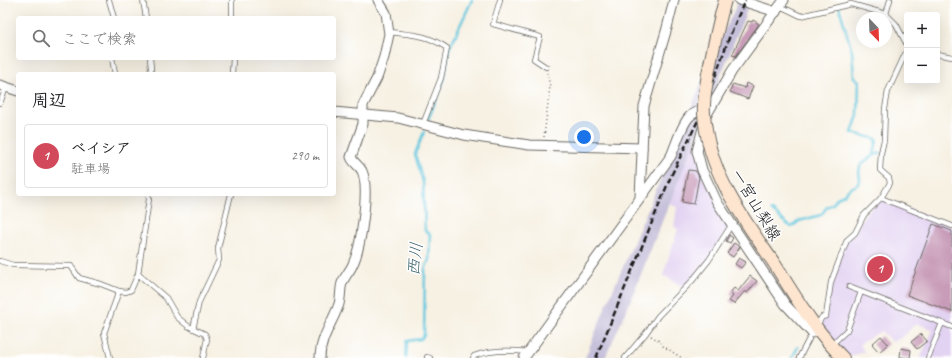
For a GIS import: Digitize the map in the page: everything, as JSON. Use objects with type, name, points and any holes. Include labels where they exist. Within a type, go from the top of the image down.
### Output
[{"type":"main road","name":"一宮山梨線","points":[[725,0],[714,40],[706,85],[704,113],[708,141],[721,181],[734,204],[774,263],[812,333],[843,358]]},
{"type":"street","points":[[320,358],[323,340],[339,304],[342,283],[353,265],[358,248],[365,208],[362,170],[352,161],[350,157],[363,124],[363,105],[377,78],[384,57],[389,32],[386,13],[378,0]]},
{"type":"street","points":[[640,198],[644,106],[674,0]]},
{"type":"street","points":[[705,118],[732,71],[780,6],[739,0]]},
{"type":"street","points":[[3,86],[16,90]]},
{"type":"street","points":[[526,355],[671,156],[686,121],[690,116],[707,109],[697,151],[702,170],[717,202],[786,304],[812,333]]},
{"type":"street","points":[[336,112],[398,118],[464,136],[529,145],[642,148]]},
{"type":"lane","points":[[109,0],[113,16]]},
{"type":"lane","points":[[143,0],[146,16]]},
{"type":"lane","points":[[225,0],[231,0],[232,16]]},
{"type":"lane","points":[[500,0],[492,24],[540,36],[534,59],[546,67]]},
{"type":"lane","points":[[887,12],[890,0]]},
{"type":"lane","points":[[780,6],[801,16],[851,4],[879,12]]},
{"type":"lane","points":[[892,20],[896,24],[904,39]]},
{"type":"lane","points":[[389,32],[423,36],[435,40],[447,48],[441,78],[423,124]]},
{"type":"lane","points":[[940,55],[952,57]]},
{"type":"lane","points":[[799,358],[822,317],[826,316],[831,282],[847,240],[855,233],[864,215],[881,198],[890,183],[889,178],[880,170],[881,153],[884,140],[885,109],[888,91],[904,56]]},
{"type":"lane","points":[[112,60],[115,72]]},
{"type":"lane","points":[[150,60],[152,68],[151,72]]},
{"type":"lane","points":[[232,72],[233,60]]},
{"type":"lane","points":[[0,103],[3,86]]},
{"type":"lane","points":[[0,261],[13,265],[71,266],[79,278],[119,291],[126,292],[131,290],[138,274],[148,196]]},
{"type":"lane","points":[[193,329],[199,302],[219,260],[218,248],[231,196]]},
{"type":"lane","points":[[881,198],[952,226]]},
{"type":"lane","points":[[625,358],[658,316],[692,281],[709,260],[732,224]]},
{"type":"lane","points":[[138,274],[166,298],[177,317],[188,326],[205,334],[207,339],[203,358]]},
{"type":"lane","points":[[849,287],[952,327]]},
{"type":"lane","points":[[110,358],[104,333],[119,291]]},
{"type":"lane","points":[[830,346],[847,330],[861,292]]},
{"type":"lane","points":[[928,358],[942,323]]},
{"type":"lane","points":[[473,358],[474,356],[482,353],[516,351],[526,355]]},
{"type":"path","points":[[543,146],[550,86],[546,67]]},
{"type":"path","points":[[646,333],[682,358]]},
{"type":"shaded area","points":[[739,0],[751,0],[625,314],[605,358],[585,358],[721,38]]},
{"type":"shaded area","points":[[695,138],[697,151],[732,224],[709,260],[685,288],[663,275],[678,229],[674,227],[677,207],[669,203]]},
{"type":"shaded area","points":[[881,198],[952,226],[952,358],[920,358],[933,330],[916,323],[903,337],[892,342],[881,331],[860,344],[864,352],[849,356],[816,327],[826,316],[831,282],[847,240],[855,233],[864,215]]},
{"type":"building","points":[[753,20],[759,24],[736,56],[732,55],[748,21],[752,22]]},
{"type":"building","points":[[746,83],[753,86],[748,99],[730,92],[733,84],[745,88]]},
{"type":"building","points":[[688,170],[696,171],[699,177],[694,204],[682,202]]},
{"type":"building","points":[[933,224],[952,231],[952,312],[907,295]]},
{"type":"building","points":[[729,235],[733,238],[730,243],[726,241]]},
{"type":"building","points":[[734,243],[740,247],[733,257],[727,253]]},
{"type":"building","points":[[739,258],[746,262],[741,268],[735,264]]},
{"type":"building","points":[[750,276],[757,281],[747,293],[745,291],[734,304],[729,301],[733,296],[730,293],[734,288],[738,291]]},
{"type":"building","points":[[921,334],[927,341],[917,349],[911,342]]},
{"type":"building","points":[[881,336],[888,344],[879,352],[872,344]]},
{"type":"building","points":[[901,348],[911,350],[910,358],[900,357]]},
{"type":"waterway","name":"西川","points":[[428,120],[444,80],[449,49],[472,0]]},
{"type":"waterway","points":[[839,7],[852,51],[854,77],[859,81],[858,115],[852,133],[877,139],[874,155]]},
{"type":"waterway","name":"西川","points":[[406,358],[407,341],[421,339],[424,335],[425,269],[429,260],[430,234],[425,231],[423,182],[415,154],[424,132]]},
{"type":"waterway","points":[[771,210],[792,227],[799,221],[821,215],[837,198],[844,195],[849,189],[857,185],[860,180],[859,171],[861,164],[874,155],[881,153]]},
{"type":"waterway","points":[[792,358],[798,347]]},
{"type":"railway","points":[[596,358],[671,176],[703,110],[729,38],[745,0]]},
{"type":"place","name":"ベイシア","points":[[880,269]]}]
